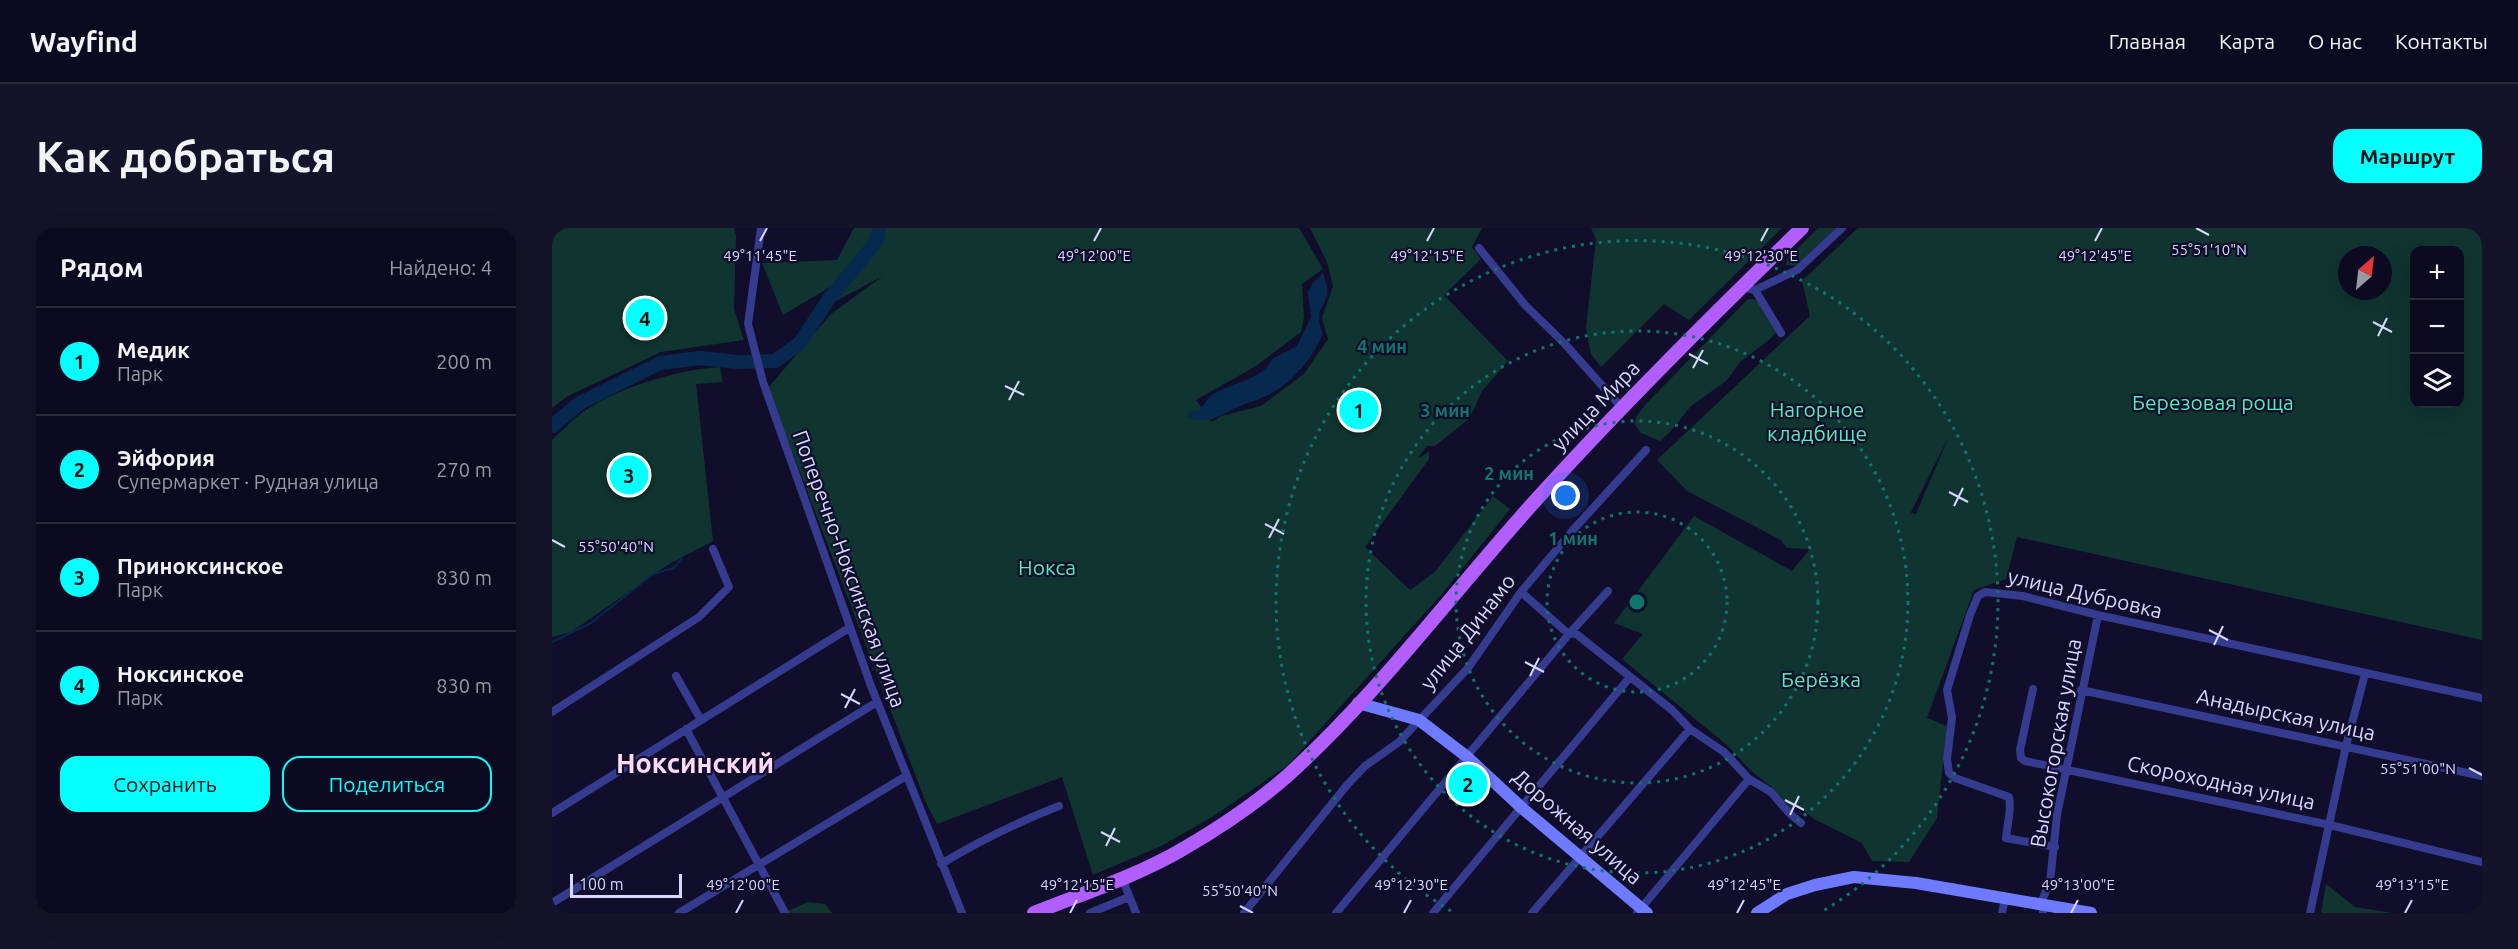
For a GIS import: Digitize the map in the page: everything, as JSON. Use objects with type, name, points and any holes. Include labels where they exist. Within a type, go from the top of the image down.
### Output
[{"type":"main road","name":"улица Мира","points":[[1034,913],[1122,878],[1181,851],[1241,812],[1284,778],[1358,703],[1536,500],[1741,287],[1802,228]]},
{"type":"street","name":"Поперечно-Ноксинская улица","points":[[761,228],[748,324],[763,382],[849,628],[962,913]]},
{"type":"street","points":[[1741,287],[1755,290],[1797,270],[1842,228]]},
{"type":"street","points":[[1479,248],[1525,305],[1564,342],[1623,409]]},
{"type":"street","points":[[1755,290],[1781,333]]},
{"type":"street","name":"улица Динамо","points":[[1244,913],[1347,785],[1365,766],[1399,742],[1468,668],[1521,592],[1573,530],[1646,450]]},
{"type":"street","points":[[552,712],[699,617],[729,587],[713,549]]},
{"type":"street","points":[[1336,913],[1569,634],[1608,591]]},
{"type":"street","points":[[1521,592],[1569,634]]},
{"type":"street","name":"улица Дубровка","points":[[2055,847],[2006,838],[2011,806],[2009,797],[1955,778],[1949,773],[1947,759],[1952,718],[1947,690],[1970,615],[1978,596],[1985,592],[2023,596],[2098,615],[2482,698]]},
{"type":"street","name":"Высокогорская улица","points":[[2043,909],[2043,898],[2049,882],[2055,847],[2057,815],[2098,615]]},
{"type":"street","points":[[552,813],[849,628]]},
{"type":"street","points":[[1569,634],[1575,633],[1621,667],[1630,677],[1672,710],[1690,729],[1724,752],[1749,779],[1772,792],[1789,813],[1801,823]]},
{"type":"street","points":[[2310,913],[2346,746],[2365,674]]},
{"type":"street","points":[[676,676],[700,720]]},
{"type":"street","points":[[1433,913],[1630,677]]},
{"type":"street","name":"Скороходная улица","points":[[2033,689],[2020,750],[2021,758],[2330,825],[2482,862]]},
{"type":"street","name":"Анадырская улица","points":[[2081,690],[2482,776]]},
{"type":"street","points":[[552,903],[877,702]]},
{"type":"street","name":"Дорожная улица","points":[[1358,703],[1419,720],[1466,756],[1641,911]]},
{"type":"street","points":[[686,729],[785,913]]},
{"type":"street","points":[[1532,913],[1690,729]]},
{"type":"street","points":[[679,913],[906,776]]},
{"type":"street","points":[[1641,911],[1749,779]]},
{"type":"street","points":[[941,864],[1010,826],[1059,807]]},
{"type":"street","points":[[1756,913],[1787,894],[1815,885],[1854,877],[1916,883],[2005,899],[2043,909],[2091,913]]},
{"type":"street","points":[[1122,878],[1136,913]]},
{"type":"street","points":[[1090,913],[1130,897]]},
{"type":"street","points":[[2002,913],[2005,899]]},
{"type":"green space","points":[[552,228],[734,228],[736,236],[734,309],[744,340],[661,352],[568,396],[552,408]]},
{"type":"green space","name":"Нокса","points":[[854,228],[1299,228],[1323,269],[1302,284],[1304,317],[1301,332],[1256,366],[1196,400],[1212,422],[1221,416],[1261,406],[1304,374],[1328,339],[1322,318],[1333,286],[1327,262],[1310,228],[1482,228],[1472,247],[1481,259],[1444,295],[1508,361],[1482,391],[1470,418],[1435,446],[1427,446],[1417,459],[1429,452],[1429,459],[1365,547],[1410,590],[1435,572],[1493,496],[1510,509],[1441,595],[1287,766],[1212,817],[1161,846],[1093,875],[1062,777],[937,824],[926,803],[768,388],[831,314],[883,276],[832,303],[830,287],[783,315],[762,263],[837,260]]},
{"type":"green space","points":[[1591,228],[1782,228],[1689,320],[1664,304],[1601,367],[1591,354],[1586,328],[1596,239]]},
{"type":"green space","points":[[1818,228],[1836,228],[1795,266],[1786,265],[1787,259]]},
{"type":"green space","name":"Березовая роща","points":[[1858,228],[2482,228],[2482,640],[2017,537],[2006,579],[1974,590],[1927,718],[1947,726],[1937,818],[1909,862],[1872,861],[1862,843],[1814,819],[1795,803],[1792,810],[1772,787],[1751,771],[1728,746],[1622,659],[1643,634],[1614,623],[1694,516],[1792,571],[1810,549],[1787,548],[1781,540],[1687,491],[1657,460],[1810,316],[1802,281]],"holes":[[[1949,436],[1916,514],[1911,513]]]},
{"type":"green space","points":[[1748,299],[1763,300],[1779,329],[1769,340],[1741,361],[1726,381],[1691,406],[1660,441],[1641,433],[1635,425],[1636,417],[1646,404]]},
{"type":"green space","points":[[720,367],[723,382],[696,384],[713,541],[669,564],[571,632],[552,637],[552,440],[583,412],[614,395],[667,376]]},
{"type":"green space","points":[[2326,884],[2355,907],[2393,913],[2321,913]]},
{"type":"green space","points":[[808,902],[825,904],[832,913],[783,913]]},
{"type":"water","points":[[1323,273],[1327,295],[1319,318],[1323,334],[1314,351],[1296,375],[1268,395],[1218,417],[1201,420],[1186,417],[1190,412],[1200,410],[1212,395],[1262,372],[1272,359],[1297,346],[1311,317],[1308,292],[1312,284]]},
{"type":"waterway","name":"Нокса","points":[[552,426],[580,403],[660,363],[700,358],[737,362],[775,361],[800,343],[828,300],[876,242],[879,228]]},
{"type":"waterway","points":[[552,642],[591,623],[653,574],[674,568],[682,558]]},
{"type":"place","name":"Ноксинское","points":[[645,318]]},
{"type":"place","name":"Медик","points":[[1359,410]]},
{"type":"place","name":"Приноксинское","points":[[629,475]]},
{"type":"place","name":"Эйфория","points":[[1468,784]]},
{"type":"district","name":"Ноксинский","points":[[695,764]]},
{"type":"park label","name":"Нагорное кладбище","points":[[1817,422]]},
{"type":"park label","name":"Берёзка","points":[[1821,680]]}]
